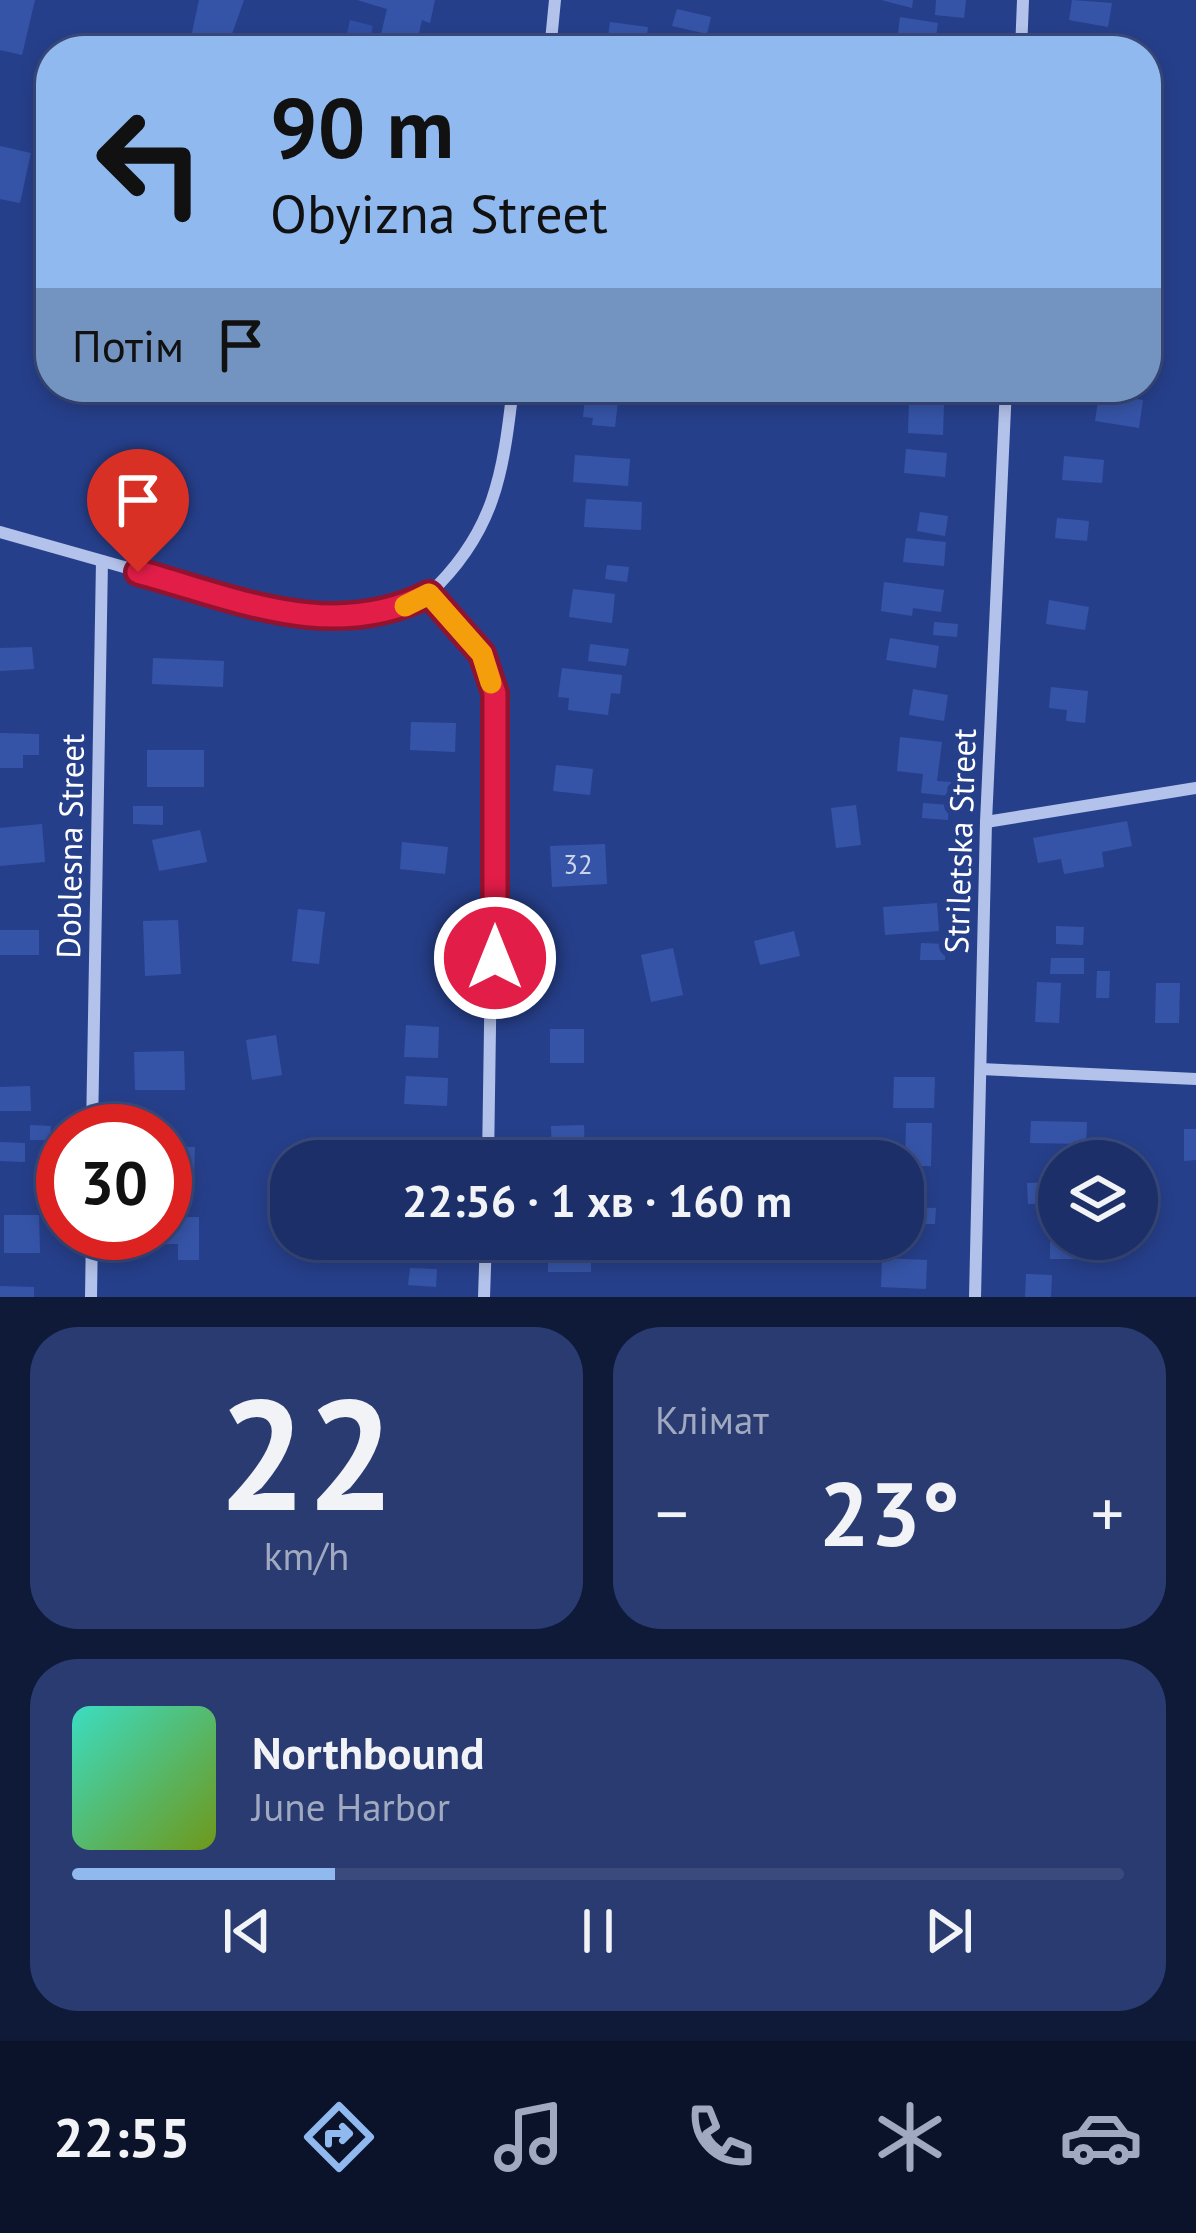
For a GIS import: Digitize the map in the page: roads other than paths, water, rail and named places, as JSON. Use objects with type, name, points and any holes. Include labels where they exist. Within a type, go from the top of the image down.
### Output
[{"type":"street","points":[[551,36],[555,0]]},
{"type":"street","points":[[1022,36],[1023,0]]},
{"type":"street","points":[[0,532],[333,621],[390,614],[429,594],[464,561],[486,521],[505,460],[511,402]]},
{"type":"street","name":"Striletska Street","points":[[975,1297],[986,822],[1005,402]]},
{"type":"street","name":"Doblesna Street","points":[[92,1104],[102,561]]},
{"type":"street","points":[[429,594],[482,654],[495,693],[488,1140]]},
{"type":"street","points":[[986,822],[1196,788]]},
{"type":"street","points":[[981,1069],[1196,1079]]},
{"type":"street","points":[[91,1297],[92,1260]]},
{"type":"street","points":[[484,1297],[485,1260]]}]
